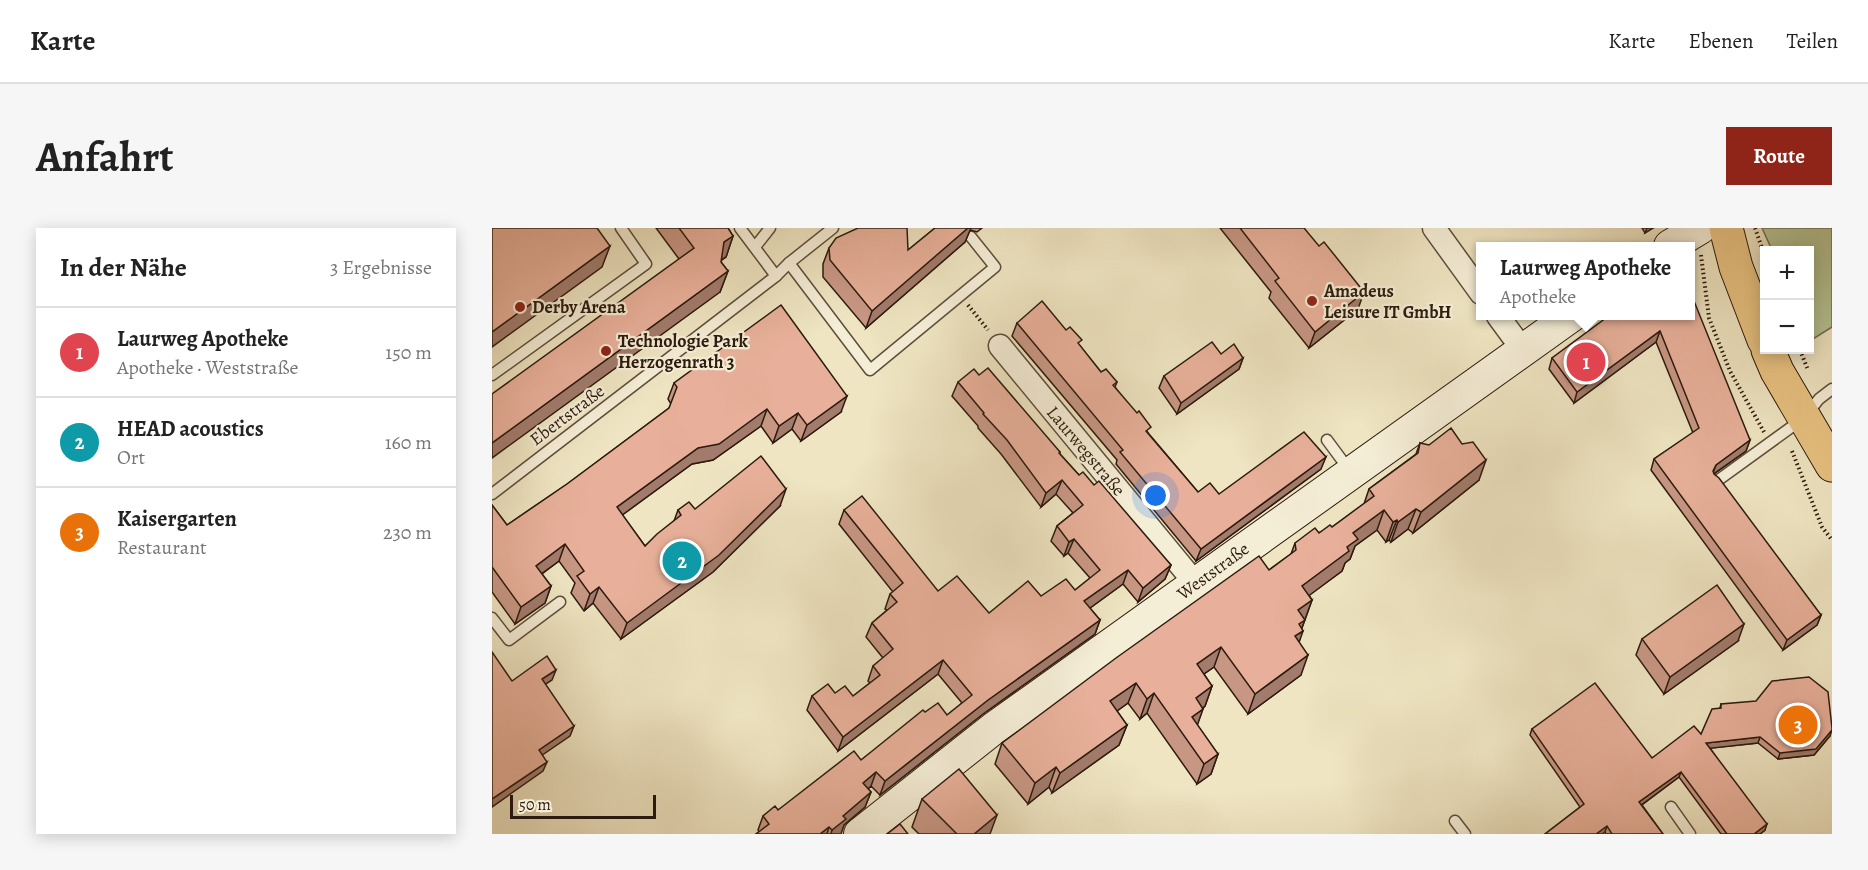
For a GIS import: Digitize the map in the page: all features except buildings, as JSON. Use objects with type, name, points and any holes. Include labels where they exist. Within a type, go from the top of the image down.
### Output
[{"type":"main road","points":[[1677,242],[1700,228]]},
{"type":"main road","points":[[1726,228],[1736,267],[1760,330]]},
{"type":"main road","name":"Weststraße","points":[[860,834],[994,728],[1564,320]]},
{"type":"main road","points":[[1770,354],[1777,371],[1832,465]]},
{"type":"street","points":[[1434,228],[1476,286]]},
{"type":"street","points":[[1502,320],[1523,350]]},
{"type":"street","name":"Laurwegstraße","points":[[1000,346],[1196,584]]},
{"type":"lane","points":[[492,375],[646,264],[621,228]]},
{"type":"lane","points":[[740,228],[776,276]]},
{"type":"lane","points":[[755,247],[770,228]]},
{"type":"lane","name":"Ebertstraße","points":[[492,494],[776,276],[833,228]]},
{"type":"lane","points":[[789,263],[870,370],[995,267],[971,237]]},
{"type":"lane","points":[[1717,481],[1804,418],[1819,399],[1832,389]]},
{"type":"lane","points":[[1327,440],[1351,472]]},
{"type":"lane","points":[[492,618],[508,640],[560,602]]},
{"type":"lane","points":[[1671,807],[1690,834]]},
{"type":"lane","points":[[1455,821],[1465,834]]},
{"type":"path","points":[[1700,228],[1708,318],[1730,371],[1770,442],[1789,446],[1822,527],[1832,540]]},
{"type":"path","points":[[1755,228],[1761,246]]},
{"type":"path","points":[[961,295],[1000,346]]},
{"type":"green space","points":[[1762,228],[1832,228],[1832,327],[1814,338],[1814,246],[1770,246]]},
{"type":"place","name":"Amadeus Leisure IT GmbH","points":[[1312,301]]},
{"type":"place","name":"Derby Arena","points":[[520,307]]},
{"type":"place","name":"Technologie Park Herzogenrath 3","points":[[606,351]]},
{"type":"place","name":"Laurweg Apotheke","points":[[1586,362]]},
{"type":"place","name":"HEAD acoustics","points":[[682,561]]},
{"type":"place","name":"Kaisergarten","points":[[1798,725]]}]
